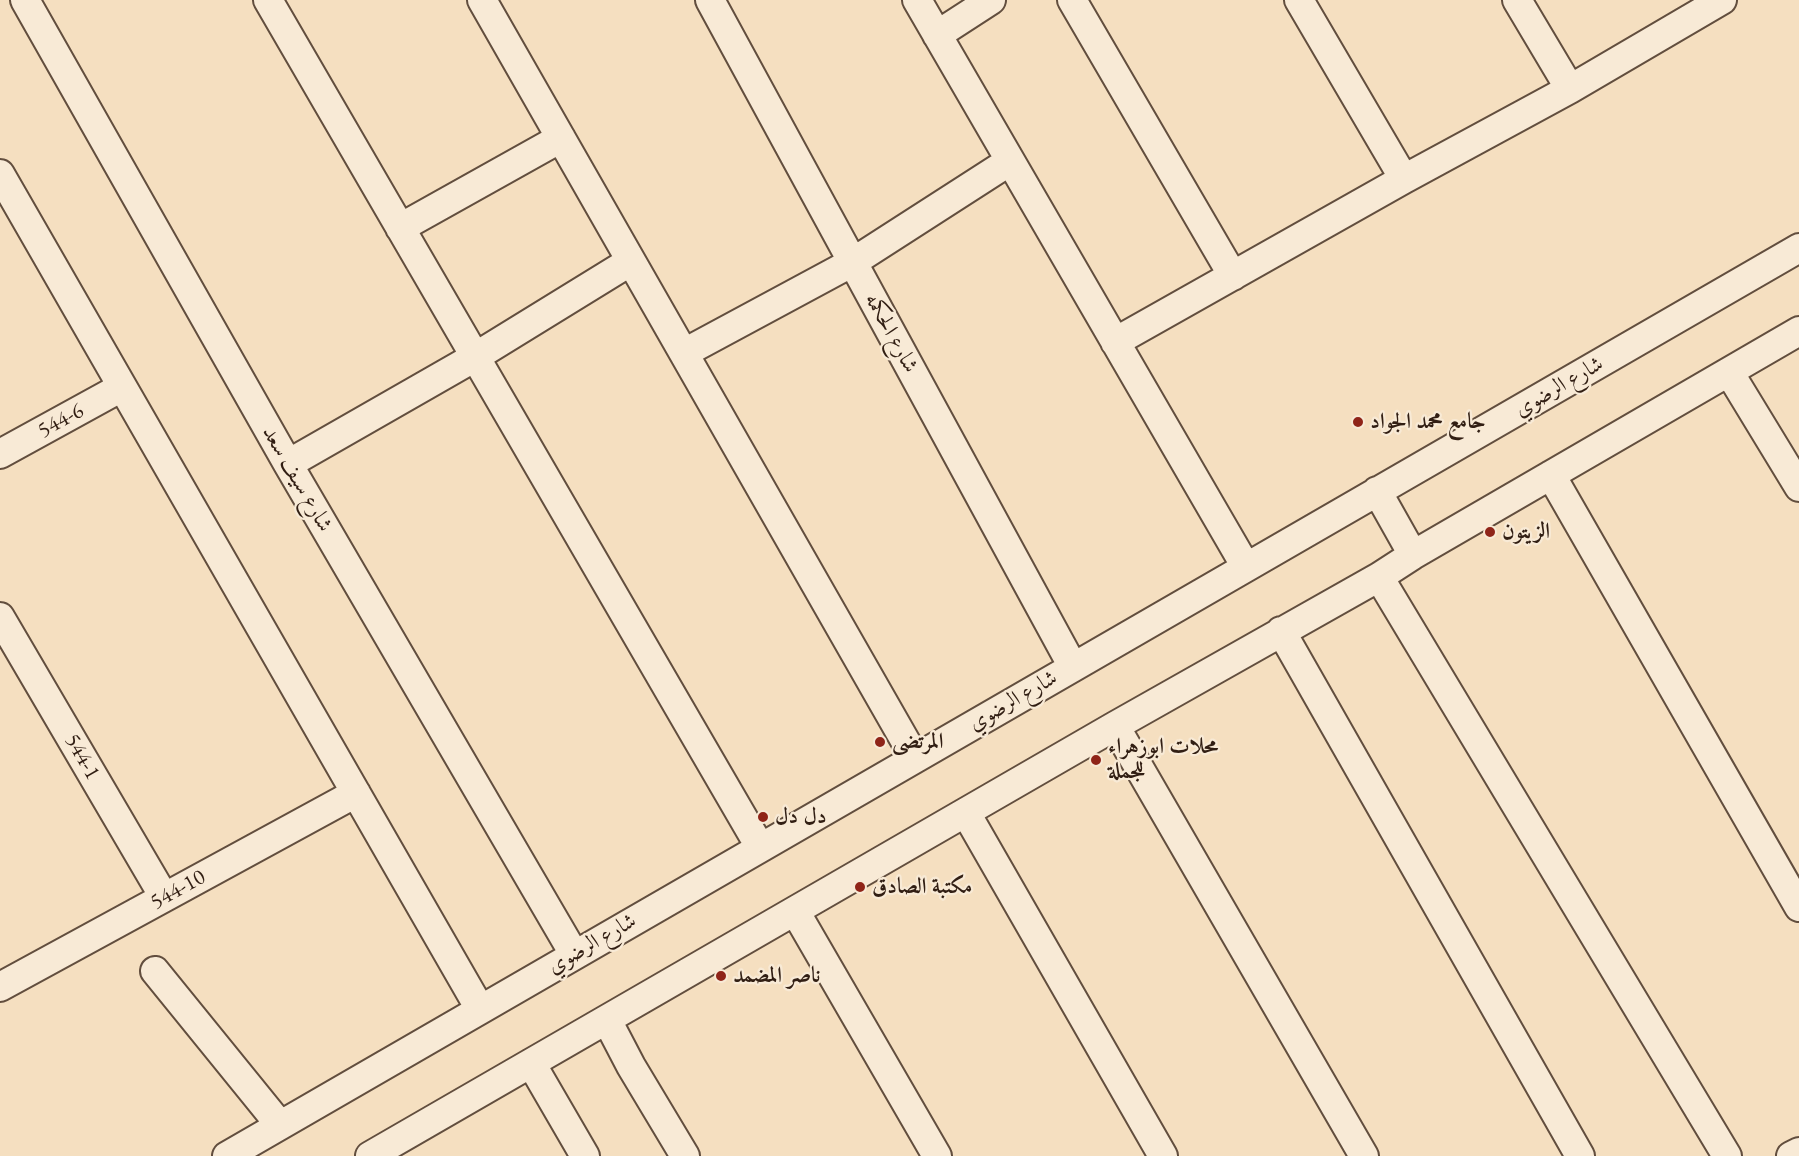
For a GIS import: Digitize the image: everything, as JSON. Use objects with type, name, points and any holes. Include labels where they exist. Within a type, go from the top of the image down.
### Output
[{"type":"street","name":"شارع سيف سعد","points":[[25,0],[288,464],[574,954]]},
{"type":"street","points":[[268,0],[760,847]]},
{"type":"street","points":[[482,0],[915,758]]},
{"type":"street","name":"شارع الحكمه","points":[[710,0],[1073,667]]},
{"type":"street","points":[[917,0],[1246,567]]},
{"type":"street","points":[[937,35],[992,0]]},
{"type":"street","points":[[1072,0],[1233,276]]},
{"type":"street","points":[[1299,0],[1404,179]]},
{"type":"street","points":[[1517,0],[1570,89]]},
{"type":"street","points":[[1115,342],[1404,179],[1570,89],[1720,1]]},
{"type":"street","points":[[400,228],[561,138]]},
{"type":"street","points":[[684,353],[853,262],[1010,161]]},
{"type":"street","points":[[0,174],[480,1009]]},
{"type":"street","name":"شارع الرضوي","points":[[227,1156],[1799,248]]},
{"type":"street","points":[[288,464],[475,357],[631,261]]},
{"type":"street","points":[[370,1156],[1115,726],[1379,577],[1799,331]]},
{"type":"street","points":[[1730,372],[1799,487]]},
{"type":"street","name":"544-6","points":[[0,454],[122,387]]},
{"type":"street","points":[[1551,475],[1799,908]]},
{"type":"street","points":[[1377,491],[1413,555]]},
{"type":"street","points":[[1379,577],[1727,1156]]},
{"type":"street","name":"544-1","points":[[0,618],[164,897]]},
{"type":"street","points":[[1281,631],[1580,1156]]},
{"type":"street","points":[[1115,726],[1365,1156]]},
{"type":"street","name":"544-10","points":[[3,979],[164,897],[356,793]]},
{"type":"street","points":[[966,813],[1163,1156]]},
{"type":"street","points":[[795,911],[937,1156]]},
{"type":"street","points":[[155,971],[280,1125]]},
{"type":"street","points":[[607,1020],[631,1066],[685,1156]]},
{"type":"street","points":[[531,1063],[585,1156]]},
{"type":"street","points":[[1791,1156],[1799,1152]]},
{"type":"place","name":"جامع محمد الجواد","points":[[1358,422]]},
{"type":"place","name":"الزيتون","points":[[1490,532]]},
{"type":"place","name":"المرتضى","points":[[880,742]]},
{"type":"place","name":"محلات ابوزهراء للجملة","points":[[1096,760]]},
{"type":"place","name":"دل دل","points":[[763,817]]},
{"type":"place","name":"مكتبة الصادق","points":[[860,887]]},
{"type":"place","name":"ناصر المضمد","points":[[721,976]]}]
